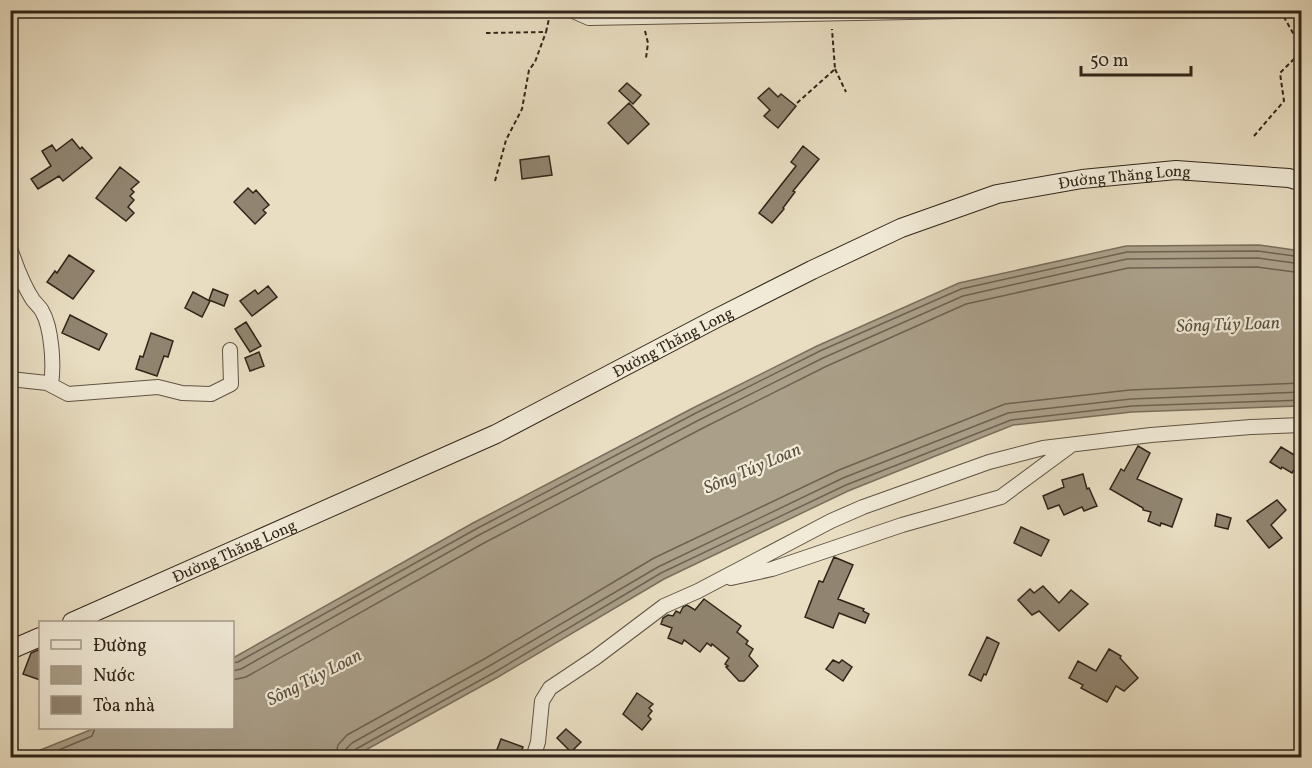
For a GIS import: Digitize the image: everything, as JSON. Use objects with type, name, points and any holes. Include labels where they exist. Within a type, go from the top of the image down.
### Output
[{"type":"street","points":[[571,10],[589,18],[1018,10]]},
{"type":"street","name":"Đường Thăng Long","points":[[74,621],[496,434],[715,318],[901,228],[997,194],[1082,179],[1176,170],[1289,178],[1302,182]]},
{"type":"street","points":[[10,248],[33,301],[43,312],[51,343],[53,370],[51,385]]},
{"type":"street","points":[[10,379],[51,385],[68,394],[158,387],[182,393],[211,394],[231,384],[230,350]]},
{"type":"street","points":[[533,758],[538,742],[542,701],[546,692],[596,658],[656,611],[831,521],[884,498],[1010,456],[1073,444],[1240,428],[1302,425]]},
{"type":"street","points":[[720,579],[772,569],[902,525],[1001,497],[1073,444]]},
{"type":"street","points":[[10,650],[39,637]]},
{"type":"path","points":[[495,181],[506,140],[522,109],[529,69],[535,62],[551,10]]},
{"type":"path","points":[[1254,136],[1284,101],[1280,73],[1302,50],[1280,10]]},
{"type":"path","points":[[831,14],[834,69],[846,93]]},
{"type":"path","points":[[641,17],[648,44],[646,58]]},
{"type":"path","points":[[486,33],[546,32]]},
{"type":"path","points":[[797,103],[834,69]]},
{"type":"water","name":"Sông Túy Loan","points":[[1259,245],[1301,251],[1301,406],[1132,412],[1013,425],[848,491],[664,579],[498,677],[353,757],[23,757],[93,729],[234,729],[234,657],[473,523],[817,346],[959,283],[1126,246]]},
{"type":"building","points":[[627,83],[641,95],[633,104],[619,91]]},
{"type":"building","points":[[769,88],[778,97],[781,94],[796,106],[778,128],[764,116],[770,110],[758,98]]},
{"type":"building","points":[[629,103],[649,124],[628,144],[608,123]]},
{"type":"building","points":[[72,139],[92,158],[63,181],[59,176],[38,189],[31,179],[51,166],[42,151],[52,145],[56,151]]},
{"type":"building","points":[[803,146],[819,159],[793,191],[795,192],[784,209],[772,223],[759,213],[796,166],[791,162]]},
{"type":"building","points":[[549,156],[552,175],[522,179],[520,160]]},
{"type":"building","points":[[120,167],[139,182],[131,189],[134,192],[130,196],[134,200],[128,207],[134,213],[126,221],[96,198]]},
{"type":"building","points":[[248,188],[253,193],[256,190],[269,205],[263,210],[266,213],[255,224],[234,202]]},
{"type":"building","points":[[69,255],[94,271],[73,299],[47,282],[55,271],[57,273]]},
{"type":"building","points":[[268,286],[277,297],[252,316],[240,301],[255,290],[258,294]]},
{"type":"building","points":[[213,289],[228,295],[224,306],[209,300]]},
{"type":"building","points":[[193,292],[210,301],[202,317],[185,308]]},
{"type":"building","points":[[70,315],[107,334],[99,350],[62,333]]},
{"type":"building","points":[[246,322],[261,346],[250,352],[235,329]]},
{"type":"building","points":[[151,333],[173,341],[168,357],[164,356],[157,376],[136,369],[140,356],[143,357]]},
{"type":"building","points":[[259,352],[264,366],[250,371],[245,358]]},
{"type":"building","points":[[1138,446],[1150,453],[1137,479],[1182,499],[1172,527],[1161,523],[1160,526],[1148,521],[1151,512],[1143,510],[1110,489],[1121,469],[1124,471]]},
{"type":"building","points":[[1281,447],[1301,459],[1292,473],[1270,462]]},
{"type":"building","points":[[1083,474],[1087,489],[1089,488],[1097,506],[1084,511],[1082,507],[1064,515],[1059,505],[1048,509],[1043,496],[1064,487],[1062,480]]},
{"type":"building","points":[[1277,500],[1286,510],[1271,525],[1282,538],[1269,548],[1247,521]]},
{"type":"building","points":[[1217,514],[1231,518],[1228,529],[1215,526]]},
{"type":"building","points":[[1021,527],[1049,540],[1041,556],[1014,543]]},
{"type":"building","points":[[834,557],[853,565],[838,599],[864,609],[863,611],[869,614],[865,623],[839,613],[833,628],[805,617],[819,581],[823,582]]},
{"type":"building","points":[[1043,586],[1059,603],[1071,590],[1088,604],[1059,631],[1039,611],[1032,615],[1018,600],[1030,589],[1034,593]]},
{"type":"building","points":[[704,599],[741,626],[737,632],[748,641],[746,644],[753,649],[749,656],[758,666],[744,681],[739,681],[726,667],[728,666],[725,664],[729,658],[712,644],[711,646],[707,643],[700,652],[684,640],[682,644],[668,638],[672,628],[661,624],[663,618],[668,615],[673,616],[676,611],[680,613],[687,605],[695,610]]},
{"type":"building","points":[[987,637],[999,643],[986,675],[984,674],[981,681],[969,675]]},
{"type":"building","points":[[39,649],[39,680],[23,674],[31,653]]},
{"type":"building","points":[[1109,649],[1121,656],[1120,658],[1138,678],[1124,691],[1116,686],[1107,702],[1081,688],[1083,685],[1069,678],[1078,661],[1096,671]]},
{"type":"building","points":[[833,660],[839,663],[842,660],[852,667],[843,681],[826,669]]},
{"type":"building","points":[[637,693],[653,704],[649,708],[652,711],[648,716],[651,719],[642,730],[623,714]]},
{"type":"building","points":[[566,729],[581,742],[571,752],[557,738]]},
{"type":"building","points":[[501,739],[523,747],[519,758],[501,758],[495,755]]}]
